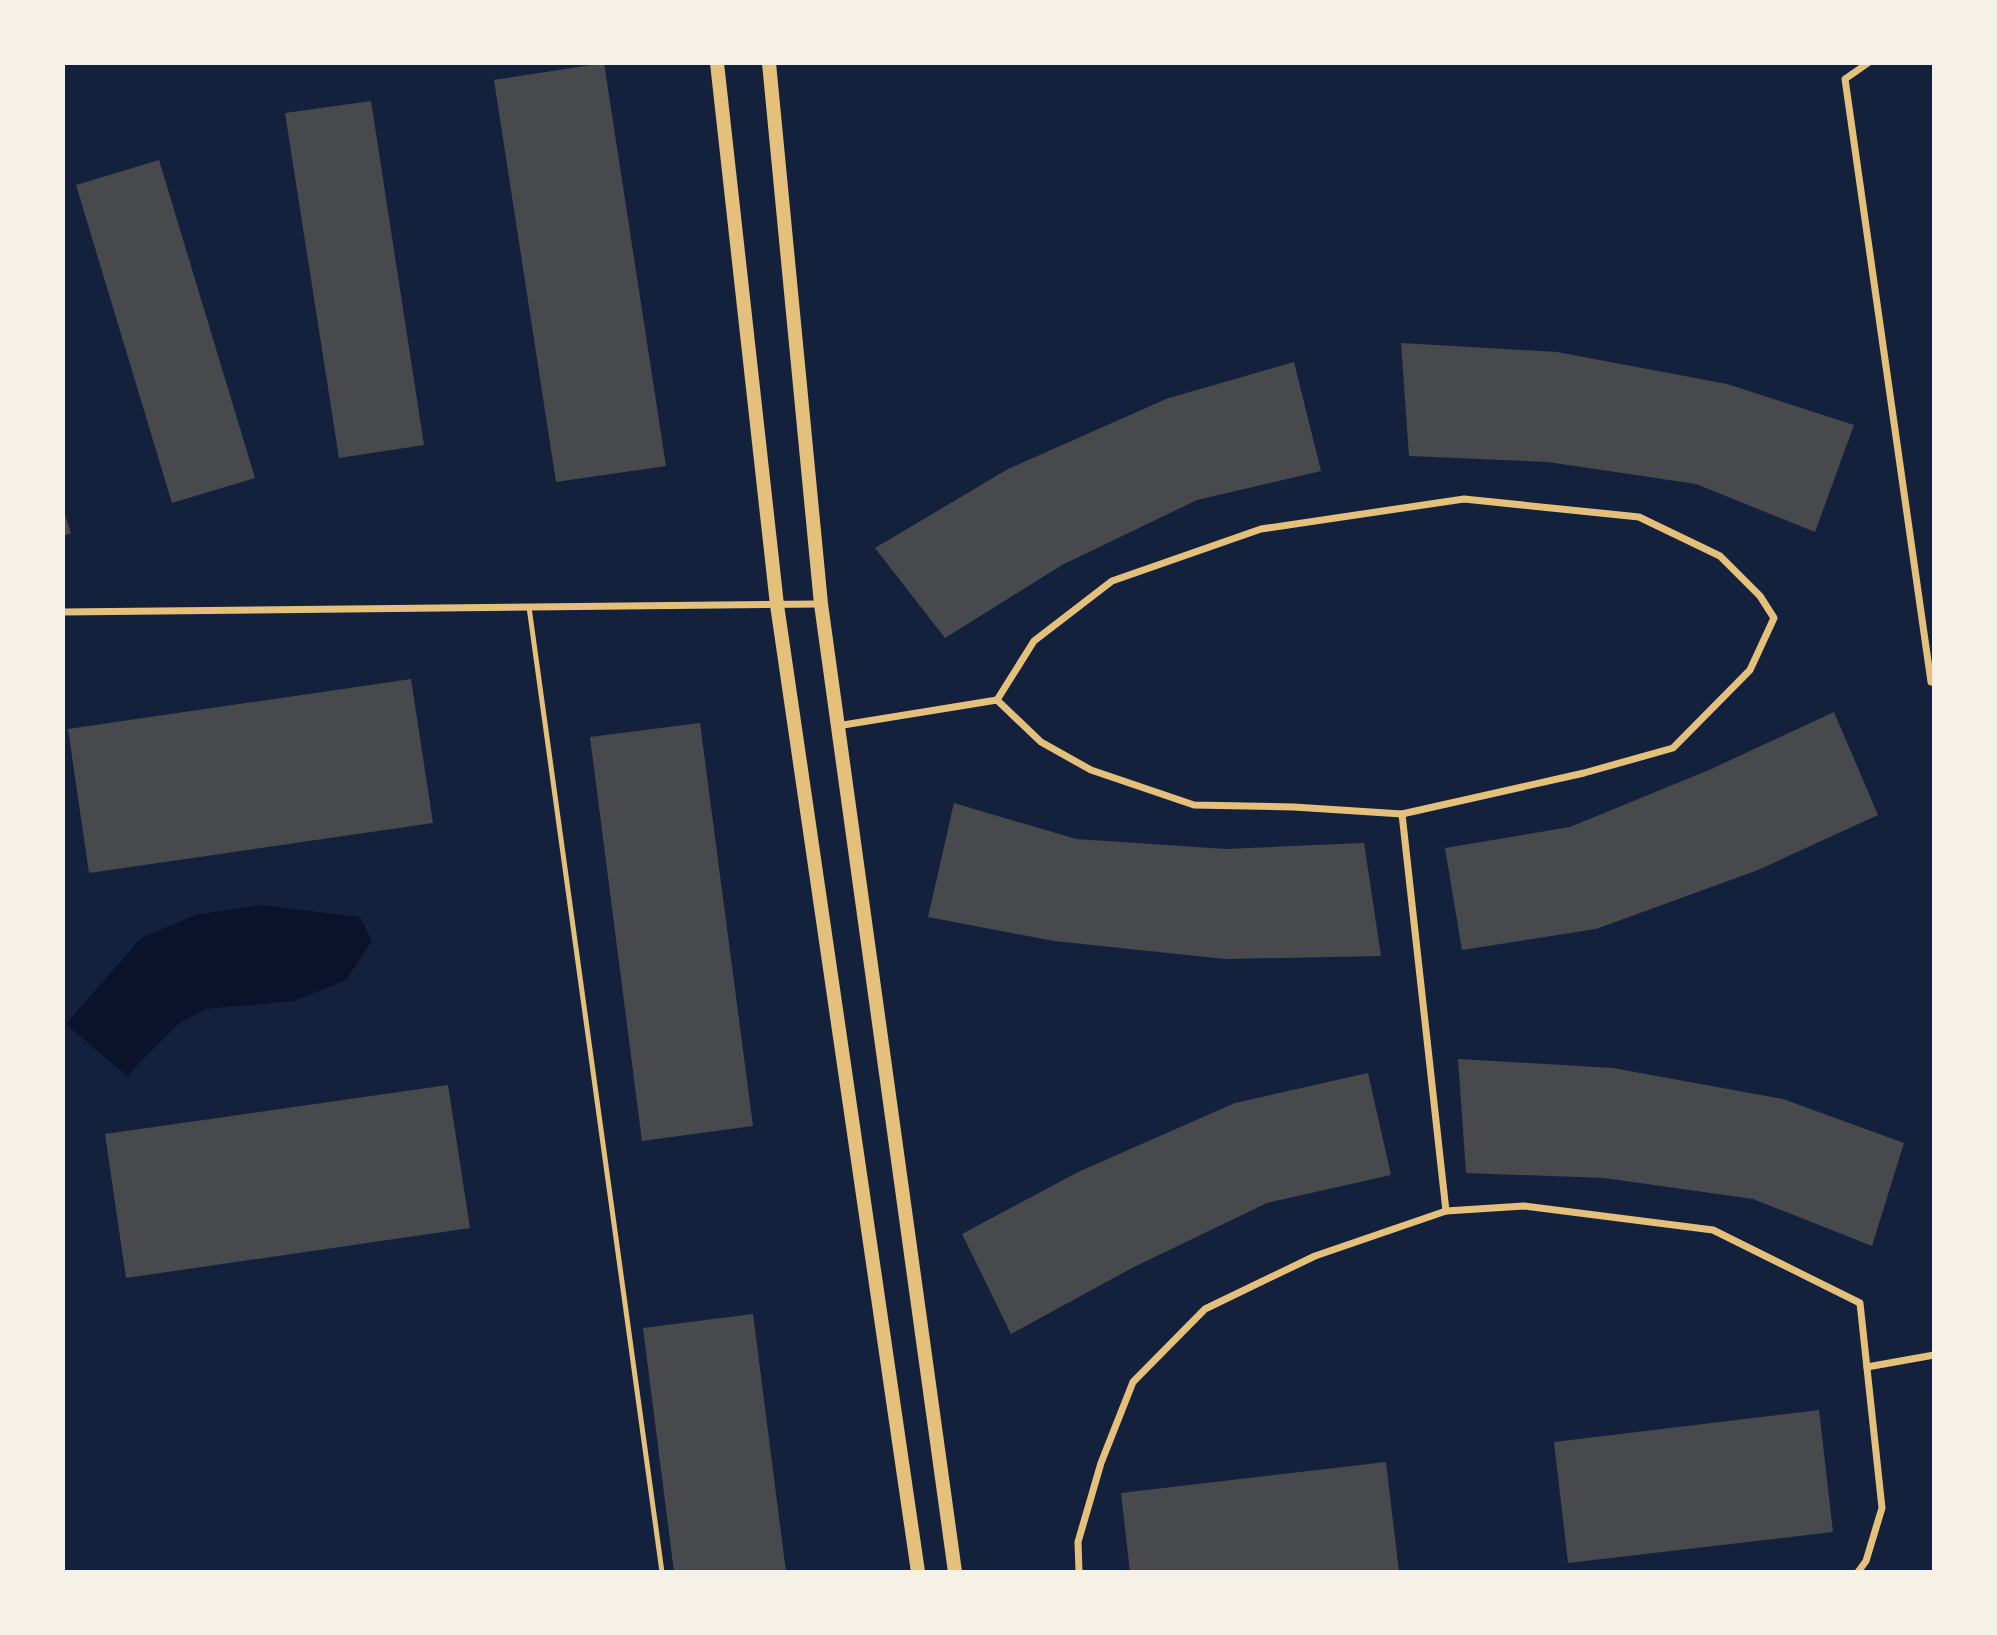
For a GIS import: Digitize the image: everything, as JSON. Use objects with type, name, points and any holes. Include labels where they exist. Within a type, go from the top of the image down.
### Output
[{"type":"main road","points":[[717,63],[777,604],[918,1572]]},
{"type":"main road","points":[[769,63],[821,604],[955,1572]]},
{"type":"street","points":[[1868,63],[1845,79],[1931,682],[1934,682]]},
{"type":"street","points":[[837,726],[997,700],[1034,641],[1112,581],[1261,529],[1464,499],[1639,517],[1720,556],[1760,596],[1774,618],[1750,670],[1673,748],[1584,773],[1402,814],[1294,807],[1194,805],[1091,770],[1041,742],[997,700]]},
{"type":"street","points":[[63,612],[821,604]]},
{"type":"street","points":[[1402,814],[1446,1211]]},
{"type":"street","points":[[1079,1572],[1078,1542],[1101,1463],[1133,1382],[1205,1309],[1315,1256],[1446,1211],[1524,1206],[1713,1230],[1860,1303],[1882,1508],[1867,1561],[1858,1572]]},
{"type":"street","points":[[1867,1367],[1934,1355]]},
{"type":"lane","points":[[529,607],[662,1572]]},
{"type":"water","points":[[259,905],[360,917],[372,941],[346,980],[294,1001],[206,1009],[178,1024],[128,1077],[66,1024],[141,938],[196,915]]},
{"type":"building","points":[[604,63],[666,466],[556,482],[494,80]]},
{"type":"building","points":[[371,101],[424,445],[339,458],[285,113]]},
{"type":"building","points":[[159,160],[255,478],[172,503],[76,185]]},
{"type":"building","points":[[1401,343],[1557,352],[1727,384],[1854,425],[1815,532],[1696,484],[1548,462],[1409,456]]},
{"type":"building","points":[[1294,362],[1321,471],[1197,500],[1062,565],[945,638],[875,548],[1008,469],[1166,399]]},
{"type":"building","points":[[63,509],[71,533],[63,536]]},
{"type":"building","points":[[411,679],[433,823],[89,873],[68,729]]},
{"type":"building","points":[[1834,712],[1878,815],[1758,870],[1596,929],[1462,950],[1445,848],[1570,827],[1709,770]]},
{"type":"building","points":[[700,723],[753,1126],[642,1141],[590,737]]},
{"type":"building","points":[[954,803],[1076,839],[1226,849],[1364,843],[1381,956],[1225,959],[1054,941],[928,917]]},
{"type":"building","points":[[1458,1059],[1613,1068],[1783,1099],[1904,1143],[1872,1246],[1753,1199],[1604,1178],[1466,1173]]},
{"type":"building","points":[[1368,1073],[1391,1175],[1267,1203],[1132,1268],[1011,1334],[962,1234],[1078,1172],[1235,1103]]},
{"type":"building","points":[[448,1085],[470,1228],[126,1278],[105,1134]]},
{"type":"building","points":[[753,1314],[786,1572],[674,1572],[643,1328]]},
{"type":"building","points":[[1819,1410],[1833,1532],[1568,1563],[1554,1442]]},
{"type":"building","points":[[1386,1462],[1399,1572],[1130,1572],[1121,1493]]}]
